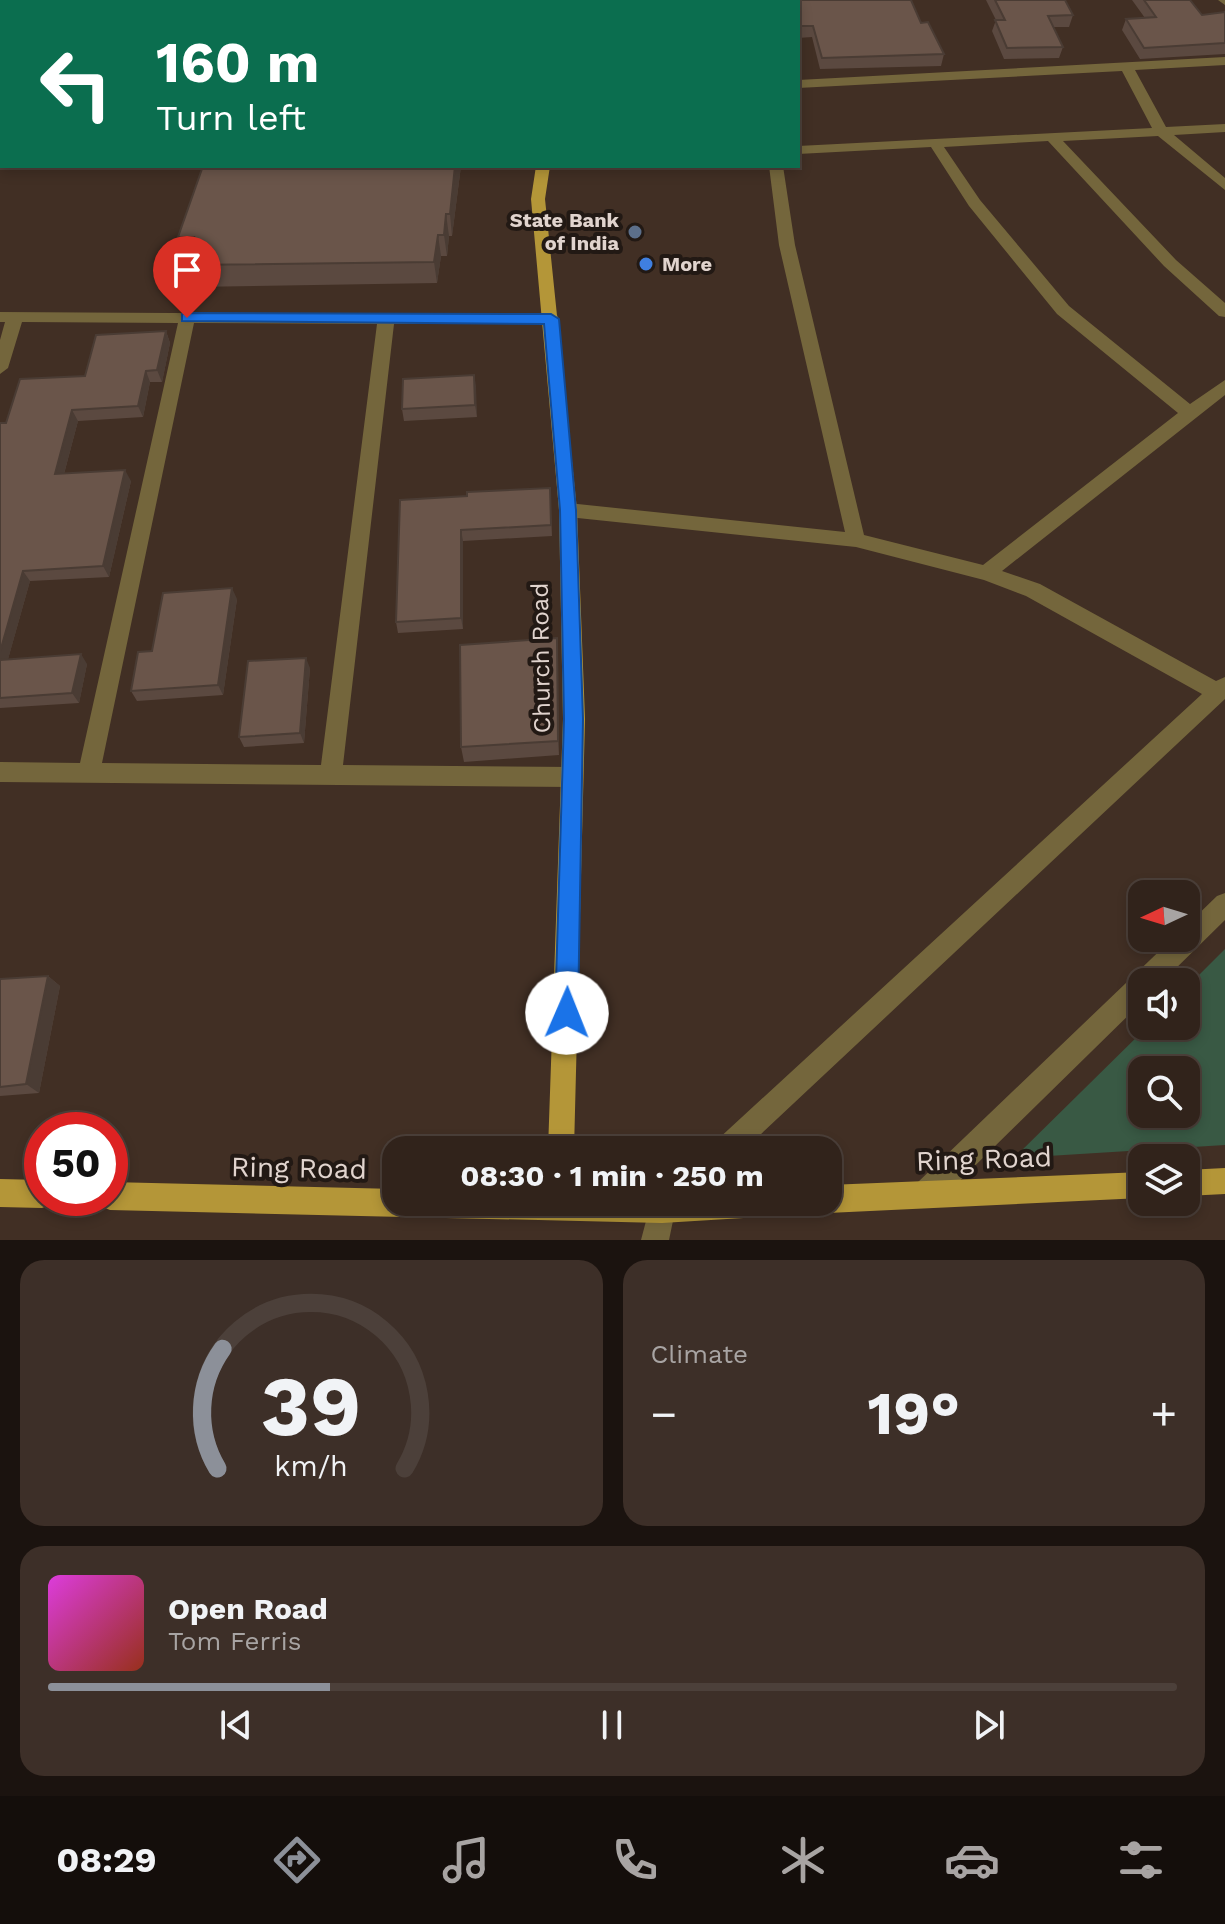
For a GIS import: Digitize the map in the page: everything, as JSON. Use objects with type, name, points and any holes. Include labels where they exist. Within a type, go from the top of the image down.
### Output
[{"type":"main road","name":"Church Road","points":[[543,168],[538,199],[568,510],[574,719],[561,1136]]},
{"type":"main road","points":[[1200,1182],[1225,1181]]},
{"type":"main road","name":"Ring Road","points":[[842,1198],[1128,1186]]},
{"type":"main road","points":[[0,1193],[24,1194]]},
{"type":"main road","name":"Ring Road","points":[[128,1196],[382,1200]]},
{"type":"street","points":[[800,84],[1225,61]]},
{"type":"street","points":[[1126,66],[1161,131],[1225,186]]},
{"type":"street","points":[[800,150],[1225,128]]},
{"type":"street","points":[[1053,138],[1170,263],[1225,312]]},
{"type":"street","points":[[935,143],[974,203],[1063,310],[1189,413]]},
{"type":"street","points":[[776,168],[787,245],[856,540]]},
{"type":"street","points":[[0,368],[8,317],[551,319]]},
{"type":"street","points":[[89,773],[187,318]]},
{"type":"street","points":[[331,775],[386,319]]},
{"type":"street","points":[[986,573],[1225,386]]},
{"type":"street","points":[[568,510],[856,540],[986,573],[1033,590],[1221,689],[740,1136]]},
{"type":"street","points":[[0,772],[572,777]]},
{"type":"street","points":[[1159,968],[1225,904]]},
{"type":"street","points":[[927,1193],[1128,998]]},
{"type":"street","points":[[655,1240],[663,1216]]},
{"type":"green space","points":[[1225,949],[1225,1145],[1128,1144],[1128,1151],[1014,1158],[1134,1040],[1200,1040],[1200,974]]},
{"type":"building","points":[[800,0],[911,0],[921,23],[928,22],[944,54],[822,58],[813,26],[800,26]]},
{"type":"building","points":[[995,0],[1065,0],[1073,15],[1048,16],[1063,47],[1007,48],[995,20],[1005,20]]},
{"type":"building","points":[[1144,0],[1190,0],[1202,15],[1225,12],[1225,43],[1144,48],[1126,19],[1156,17]]},
{"type":"building","points":[[202,168],[455,168],[450,214],[446,214],[444,235],[438,235],[434,262],[185,265],[194,237],[178,237]]},
{"type":"building","points":[[166,331],[157,370],[146,371],[138,406],[72,410],[55,474],[125,470],[103,566],[23,571],[0,652],[0,423],[6,423],[20,379],[85,376],[96,335]]},
{"type":"building","points":[[474,375],[475,405],[402,409],[403,379]]},
{"type":"building","points":[[550,488],[551,525],[461,530],[461,618],[396,622],[400,500],[467,496],[467,492]]},
{"type":"building","points":[[232,588],[218,685],[131,691],[138,652],[152,651],[163,593]]},
{"type":"building","points":[[557,638],[558,741],[461,747],[460,645]]},
{"type":"building","points":[[81,654],[72,693],[0,698],[0,660]]},
{"type":"building","points":[[306,658],[300,733],[239,737],[248,661]]},
{"type":"building","points":[[48,976],[26,1084],[0,1087],[0,979]]},
{"type":"place","name":"State Bank of India","points":[[635,232]]},
{"type":"place","name":"More","points":[[646,264]]},
{"type":"route","points":[[187,318],[551,319],[568,510],[574,719],[567,1013]]}]
